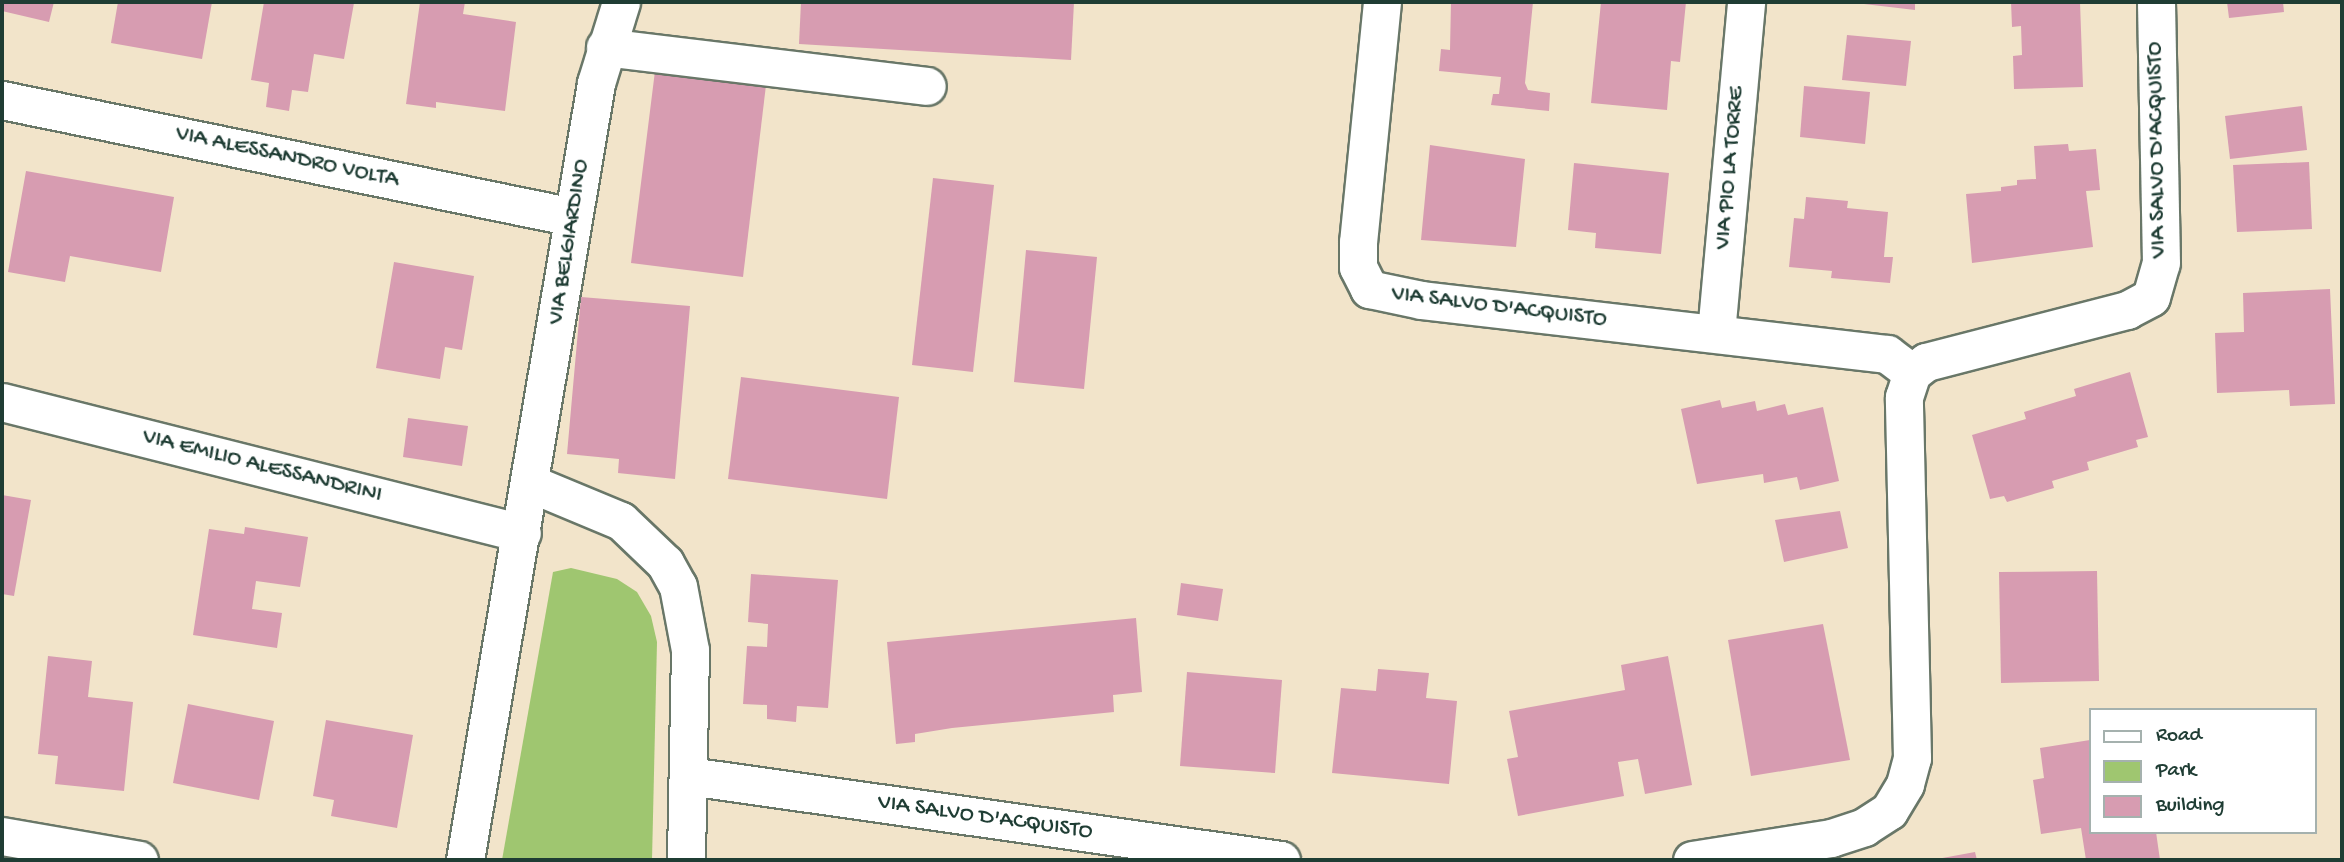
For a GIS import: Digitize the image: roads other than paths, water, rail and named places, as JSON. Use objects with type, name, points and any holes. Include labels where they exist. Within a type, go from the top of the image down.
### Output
[{"type":"street","name":"VIA BELGIARDINO","points":[[465,860],[532,484],[573,217],[605,47],[621,2]]},
{"type":"street","name":"VIA SALVO D'ACQUISTO","points":[[1382,2],[1358,242],[1358,268],[1368,289],[1399,298],[1888,354],[1912,373],[1927,362],[2127,310],[2151,297],[2161,263],[2157,2]]},
{"type":"street","name":"VIA PIO LA TORRE","points":[[1716,333],[1746,2]]},
{"type":"street","points":[[605,47],[927,86]]},
{"type":"street","name":"VIA ALESSANDRO VOLTA","points":[[2,100],[573,217]]},
{"type":"street","points":[[1692,860],[1831,838],[1864,827],[1889,811],[1905,784],[1912,758],[1904,397],[1912,373]]},
{"type":"street","name":"VIA EMILIO ALESSANDRINI","points":[[2,402],[522,533]]},
{"type":"street","points":[[532,484],[621,521],[665,563],[678,586],[690,650],[686,860]]},
{"type":"street","name":"VIA SALVO D'ACQUISTO","points":[[689,776],[1282,860]]},
{"type":"street","points":[[2,835],[139,860]]}]
